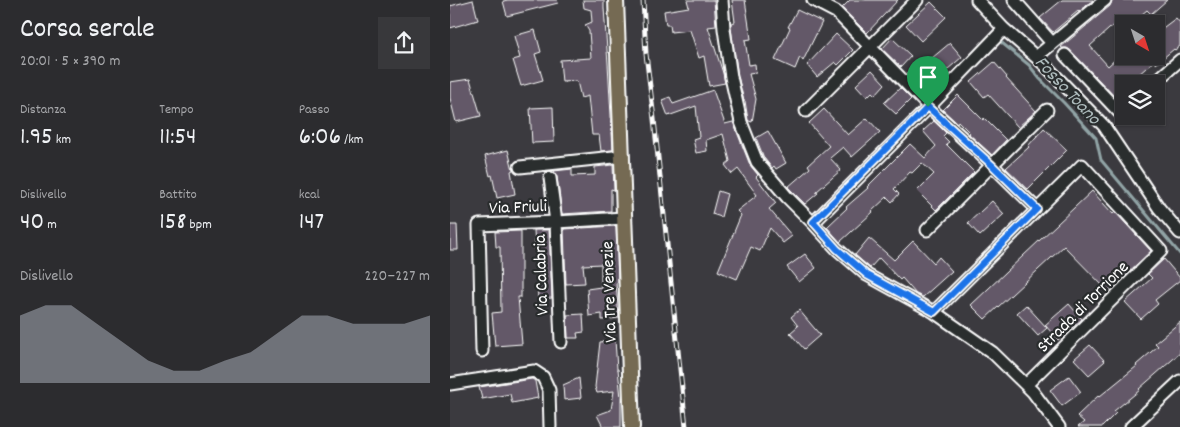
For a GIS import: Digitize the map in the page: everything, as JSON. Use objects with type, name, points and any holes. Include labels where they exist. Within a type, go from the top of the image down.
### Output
[{"type":"main road","name":"Via Tre Venezie","points":[[616,0],[632,427]]},
{"type":"street","points":[[722,0],[730,77],[741,122],[757,162],[787,198],[813,222],[837,249],[867,275],[934,312],[993,353],[1034,392],[1059,427]]},
{"type":"street","points":[[813,0],[836,12],[928,107],[1037,209],[934,312]]},
{"type":"street","points":[[806,111],[917,0]]},
{"type":"street","points":[[977,0],[1004,29],[1044,64],[1104,126],[1159,208],[1180,233]]},
{"type":"street","points":[[1014,0],[1052,43]]},
{"type":"street","points":[[1036,57],[1105,0]]},
{"type":"street","points":[[813,222],[1004,29]]},
{"type":"street","points":[[1065,55],[1115,104]]},
{"type":"street","points":[[1163,75],[1180,60]]},
{"type":"street","points":[[928,230],[1047,110]]},
{"type":"street","points":[[1104,126],[1115,117]]},
{"type":"street","points":[[520,167],[623,156]]},
{"type":"street","name":"Strada di Torrione","points":[[1026,385],[1161,251],[1082,165],[1037,209]]},
{"type":"street","name":"Via Calabria","points":[[550,178],[556,222],[561,342]]},
{"type":"street","name":"Via Friuli","points":[[482,350],[480,225],[624,218]]},
{"type":"street","points":[[450,384],[534,371],[543,377],[549,390],[550,427]]},
{"type":"street","points":[[1131,427],[1180,381]]},
{"type":"building","points":[[473,0],[478,20],[450,28],[450,6]]},
{"type":"building","points":[[557,0],[558,3],[507,16],[503,1]]},
{"type":"building","points":[[583,0],[604,0],[613,150],[601,151],[599,135],[592,135],[588,96],[581,98],[577,81],[562,82],[560,60],[591,58],[589,31],[585,25],[592,22],[591,10],[584,8]]},
{"type":"building","points":[[687,0],[714,0],[716,26],[708,27],[725,83],[709,86],[704,56],[699,58],[690,30],[671,32],[670,25],[666,25],[664,11],[689,7]]},
{"type":"building","points":[[732,0],[745,0],[751,39],[745,40],[749,65],[755,64],[756,73],[749,74],[756,99],[752,122],[748,120],[738,76],[731,28],[731,23],[735,22]]},
{"type":"building","points":[[850,0],[898,0],[867,33],[842,8]]},
{"type":"building","points":[[1062,0],[1093,0],[1053,32],[1040,18]]},
{"type":"building","points":[[1112,0],[1167,0],[1151,14],[1147,10],[1141,15],[1115,15],[1115,24],[1090,46],[1108,66],[1115,60],[1115,65],[1149,65],[1138,75],[1115,75],[1115,97],[1070,50],[1061,47],[1110,6]]},
{"type":"building","points":[[931,2],[946,17],[921,41],[906,25]]},
{"type":"building","points":[[797,10],[822,22],[803,61],[800,57],[795,69],[775,60]]},
{"type":"building","points":[[1176,18],[1180,23],[1180,46],[1165,56],[1165,26]]},
{"type":"building","points":[[535,30],[541,52],[535,54],[543,80],[521,86],[513,60],[520,58],[514,36]]},
{"type":"building","points":[[836,34],[853,50],[838,65],[835,62],[817,77],[807,65]]},
{"type":"building","points":[[892,38],[911,56],[901,67],[882,49]]},
{"type":"building","points":[[950,43],[962,57],[933,82],[934,84],[925,92],[912,78]]},
{"type":"building","points":[[994,62],[1036,111],[1018,127],[988,94],[984,97],[971,82]]},
{"type":"building","points":[[872,70],[885,84],[875,95],[872,92],[867,97],[856,85]]},
{"type":"building","points":[[470,79],[481,116],[456,122],[450,98],[450,82]]},
{"type":"building","points":[[900,88],[911,99],[896,114],[884,103]]},
{"type":"building","points":[[713,90],[725,124],[733,122],[750,165],[758,175],[756,177],[776,203],[769,209],[792,236],[783,243],[770,228],[760,251],[751,247],[737,279],[718,271],[741,215],[737,211],[757,195],[738,169],[732,174],[725,165],[730,161],[723,134],[706,140],[707,151],[696,153],[693,139],[699,137],[696,106],[668,116],[662,100],[670,97],[673,104]]},
{"type":"building","points":[[958,95],[1006,140],[992,155],[958,121],[957,123],[943,110]]},
{"type":"building","points":[[553,107],[554,142],[532,143],[530,108]]},
{"type":"building","points":[[824,109],[848,135],[867,118],[880,132],[852,157],[843,147],[830,158],[841,170],[805,204],[788,187],[810,168],[808,165],[829,146],[809,123]]},
{"type":"building","points":[[934,121],[946,133],[943,136],[949,142],[946,144],[974,172],[936,210],[917,191],[934,174],[922,163],[912,173],[910,172],[894,189],[899,194],[892,202],[887,197],[840,242],[827,227],[910,144],[925,158],[936,146],[923,131]]},
{"type":"building","points":[[1044,128],[1067,150],[1028,189],[1006,168],[1029,147]]},
{"type":"building","points":[[768,131],[786,163],[776,169],[774,166],[772,168],[764,158],[756,138]]},
{"type":"building","points":[[508,150],[513,170],[511,171],[515,194],[497,198],[492,175],[490,176],[485,156]]},
{"type":"building","points":[[613,165],[614,190],[611,189],[611,211],[562,214],[557,177],[554,171],[572,169],[572,176],[595,175],[595,167]]},
{"type":"building","points":[[718,191],[727,194],[721,217],[712,214]]},
{"type":"building","points":[[1092,191],[1113,214],[1115,212],[1151,251],[1108,291],[1064,246],[985,319],[971,305]]},
{"type":"building","points":[[992,201],[1004,214],[980,236],[968,223]]},
{"type":"building","points":[[450,225],[457,225],[458,250],[450,250]]},
{"type":"building","points":[[616,226],[618,282],[616,283],[619,318],[602,320],[602,314],[589,316],[587,289],[601,287],[601,264],[583,265],[585,283],[566,284],[564,229]]},
{"type":"building","points":[[534,230],[549,230],[552,298],[538,299]]},
{"type":"building","points":[[521,231],[521,297],[518,297],[522,344],[495,346],[492,313],[501,312],[500,247],[496,247],[495,232]]},
{"type":"building","points":[[869,238],[894,260],[913,241],[934,263],[939,257],[952,271],[923,297],[916,294],[902,278],[900,280],[879,258],[870,268],[855,255]]},
{"type":"building","points":[[805,254],[816,268],[799,282],[787,267]]},
{"type":"building","points":[[1164,259],[1180,280],[1155,300],[1158,304],[1141,319],[1125,302],[1152,278],[1148,274]]},
{"type":"building","points":[[1069,304],[1082,319],[1058,340],[1045,325]]},
{"type":"building","points":[[1026,305],[1047,328],[1038,336],[1017,313]]},
{"type":"building","points":[[799,310],[820,335],[804,349],[790,333],[798,326],[791,317]]},
{"type":"building","points":[[583,314],[584,332],[577,333],[578,338],[568,338],[567,315]]},
{"type":"building","points":[[1180,322],[1180,353],[1114,411],[1116,413],[1102,427],[1078,427],[1084,422],[1077,416],[1099,395],[1137,366],[1158,346],[1155,343]]},
{"type":"building","points":[[615,340],[621,398],[621,427],[603,427],[597,415],[611,410],[614,391],[597,393],[595,387],[600,342]]},
{"type":"building","points":[[1090,345],[1105,361],[1089,375],[1074,359]]},
{"type":"building","points":[[1069,376],[1081,392],[1062,406],[1050,390]]},
{"type":"building","points":[[579,378],[581,398],[564,400],[563,385]]},
{"type":"building","points":[[532,379],[535,381],[538,398],[512,403],[510,394],[482,399],[479,387]]},
{"type":"waterway","name":"Fosso Toano","points":[[1002,43],[1029,65],[1096,138],[1101,160],[1180,254]]},
{"type":"railway","points":[[643,0],[646,54],[686,427]]},
{"type":"route","points":[[928,107],[1037,209],[934,312],[867,275],[837,249],[813,222],[928,107]]}]
